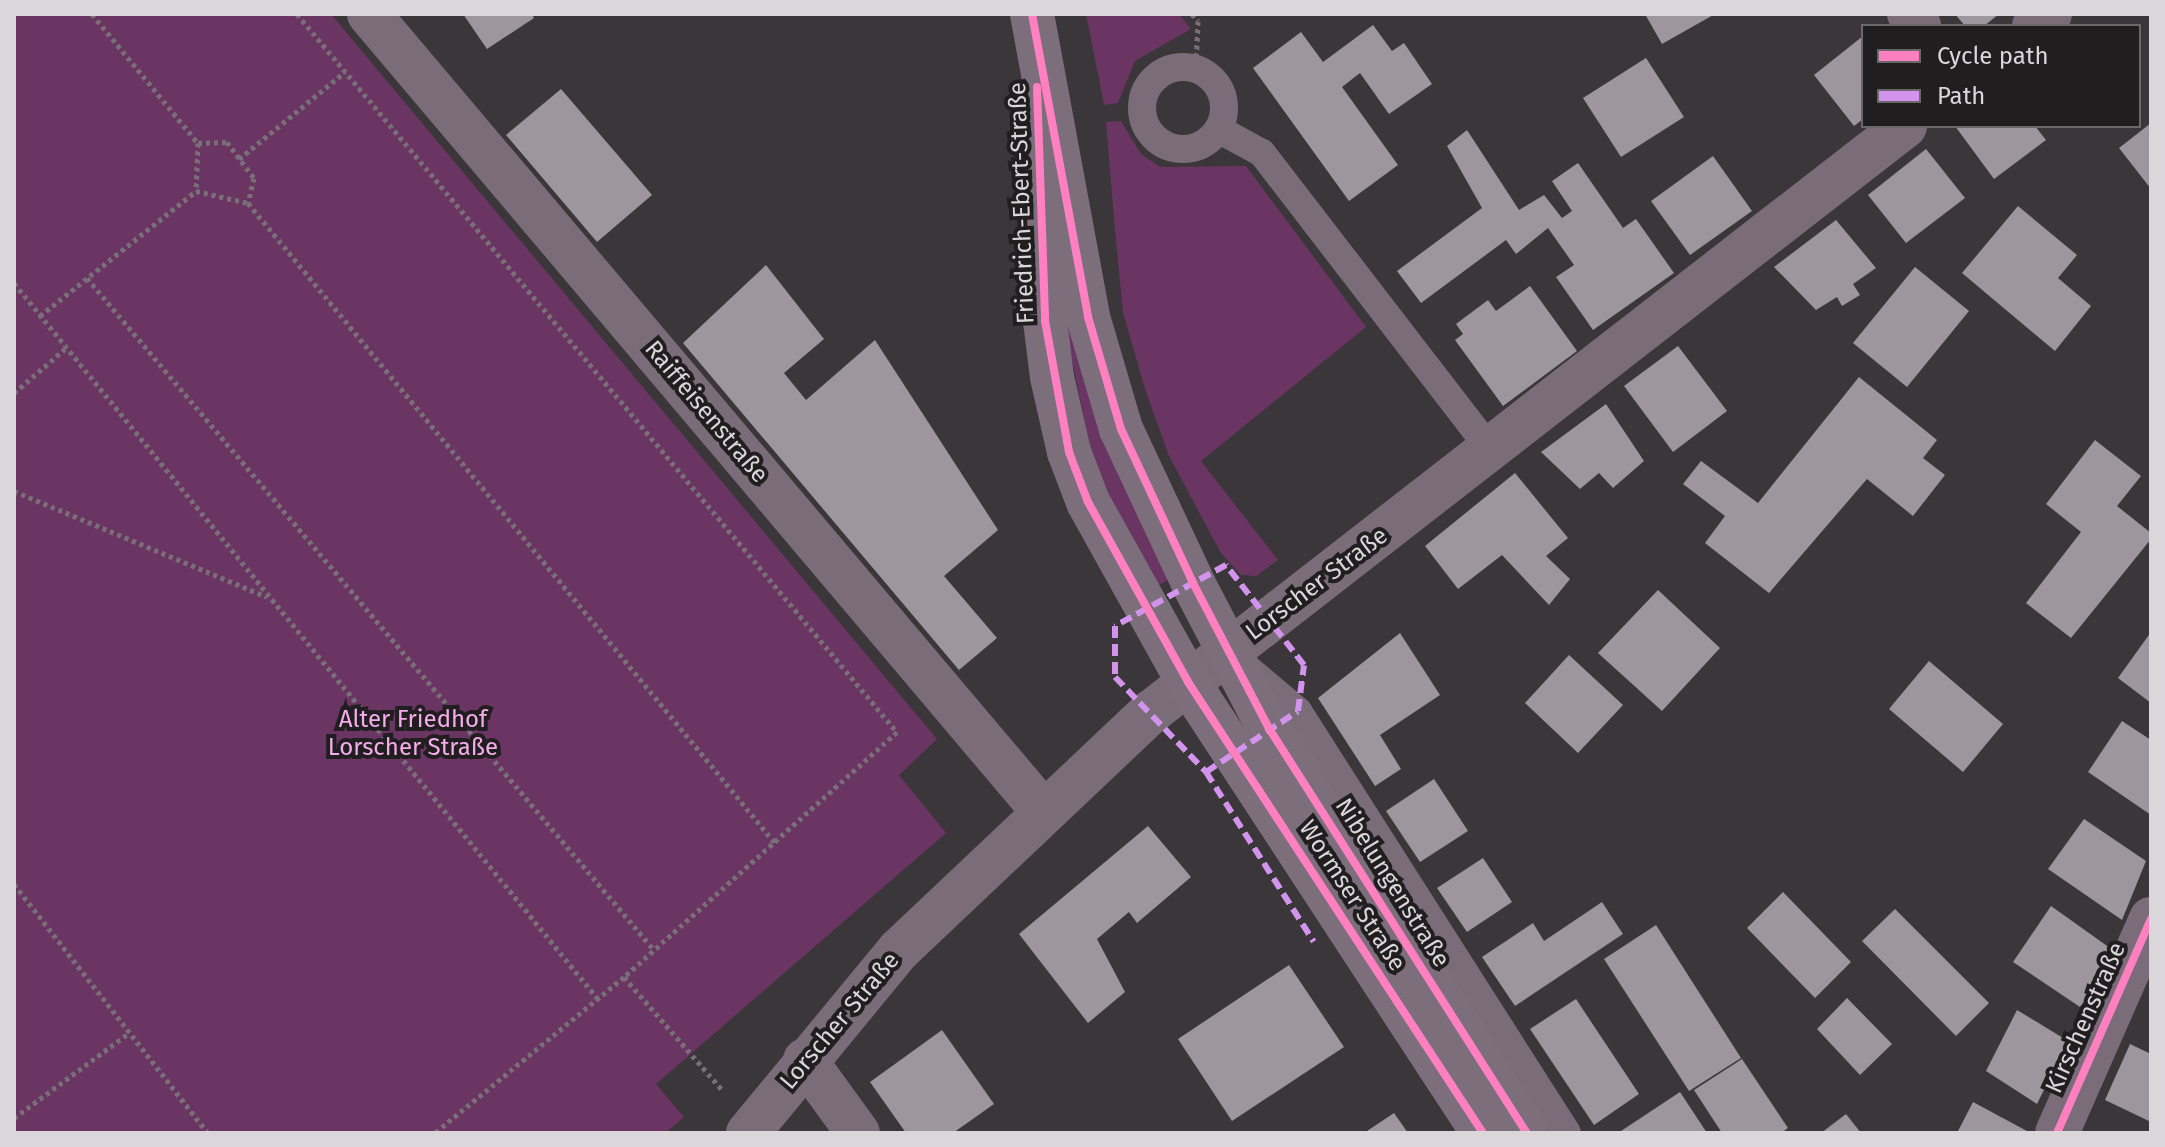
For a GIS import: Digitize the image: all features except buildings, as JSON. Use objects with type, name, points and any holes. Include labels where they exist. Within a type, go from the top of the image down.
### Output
[{"type":"street","name":"Raiffeisenstraße","points":[[369,14],[1042,810]]},
{"type":"street","name":"Friedrich-Ebert-Straße","points":[[1034,20],[1100,371],[1155,508],[1227,652]]},
{"type":"street","name":"Friedrich-Ebert-Straße","points":[[1034,20],[1045,321],[1069,452],[1115,556],[1188,682]]},
{"type":"street","name":"Lorscher Straße","points":[[752,1128],[805,1060],[899,950],[1042,810],[1188,682],[1902,128]]},
{"type":"street","name":"Nibelungenstraße","points":[[1227,652],[1270,730],[1527,1133]]},
{"type":"street","name":"Wormser Straße","points":[[1188,682],[1483,1133]]},
{"type":"street","name":"Kirschenstraße","points":[[2057,1133],[2151,919]]},
{"type":"street","points":[[805,1060],[858,1133]]},
{"type":"lane","points":[[1196,68],[1221,92],[1223,116],[1218,129],[1196,147],[1168,146],[1156,139],[1142,115],[1147,87],[1168,69],[1196,68]]},
{"type":"lane","points":[[1218,129],[1262,153],[1491,450]]},
{"type":"lane","points":[[1227,652],[1298,711],[1567,1133]]},
{"type":"path","points":[[40,316],[196,191],[198,143],[92,14]]},
{"type":"path","points":[[297,14],[897,732],[624,977],[435,1133]]},
{"type":"path","points":[[1192,14],[1198,21],[1196,68]]},
{"type":"path","points":[[239,159],[345,72]]},
{"type":"path","points":[[198,143],[227,142],[254,178],[248,203]]},
{"type":"path","points":[[196,191],[248,203],[775,843]]},
{"type":"path","points":[[87,278],[654,950]]},
{"type":"path","points":[[14,283],[598,999]]},
{"type":"path","points":[[14,393],[65,349]]},
{"type":"path","points":[[14,491],[268,597]]},
{"type":"path","points":[[14,884],[208,1133]]},
{"type":"path","points":[[624,977],[752,1128]]},
{"type":"path","points":[[14,1118],[129,1032]]},
{"type":"green space","name":"Alter Friedhof Lorscher Straße","points":[[14,14],[331,14],[937,739],[899,775],[946,833],[656,1084],[684,1117],[665,1133],[14,1133]]},
{"type":"green space","points":[[1086,14],[1179,14],[1191,29],[1135,61],[1118,103],[1104,105]]},
{"type":"green space","points":[[1121,121],[1141,154],[1160,167],[1246,166],[1366,327],[1201,461],[1278,560],[1256,576],[1241,575],[1221,553],[1169,456],[1145,389],[1123,312],[1115,230],[1106,122]]},
{"type":"green space","points":[[1052,172],[1175,576],[1155,587],[1125,536],[1092,456],[1065,326]]},
{"type":"marked path","points":[[1206,772],[1298,711],[1304,665],[1226,565],[1115,626],[1115,677],[1206,772],[1314,942]]},
{"type":"cycle path","points":[[1032,14],[1088,317],[1121,429],[1193,583],[1270,730],[1527,1133]]},
{"type":"cycle path","points":[[1037,87],[1045,321],[1069,452],[1088,502],[1188,682],[1483,1133]]},
{"type":"cycle path","points":[[2057,1133],[2151,919]]}]
